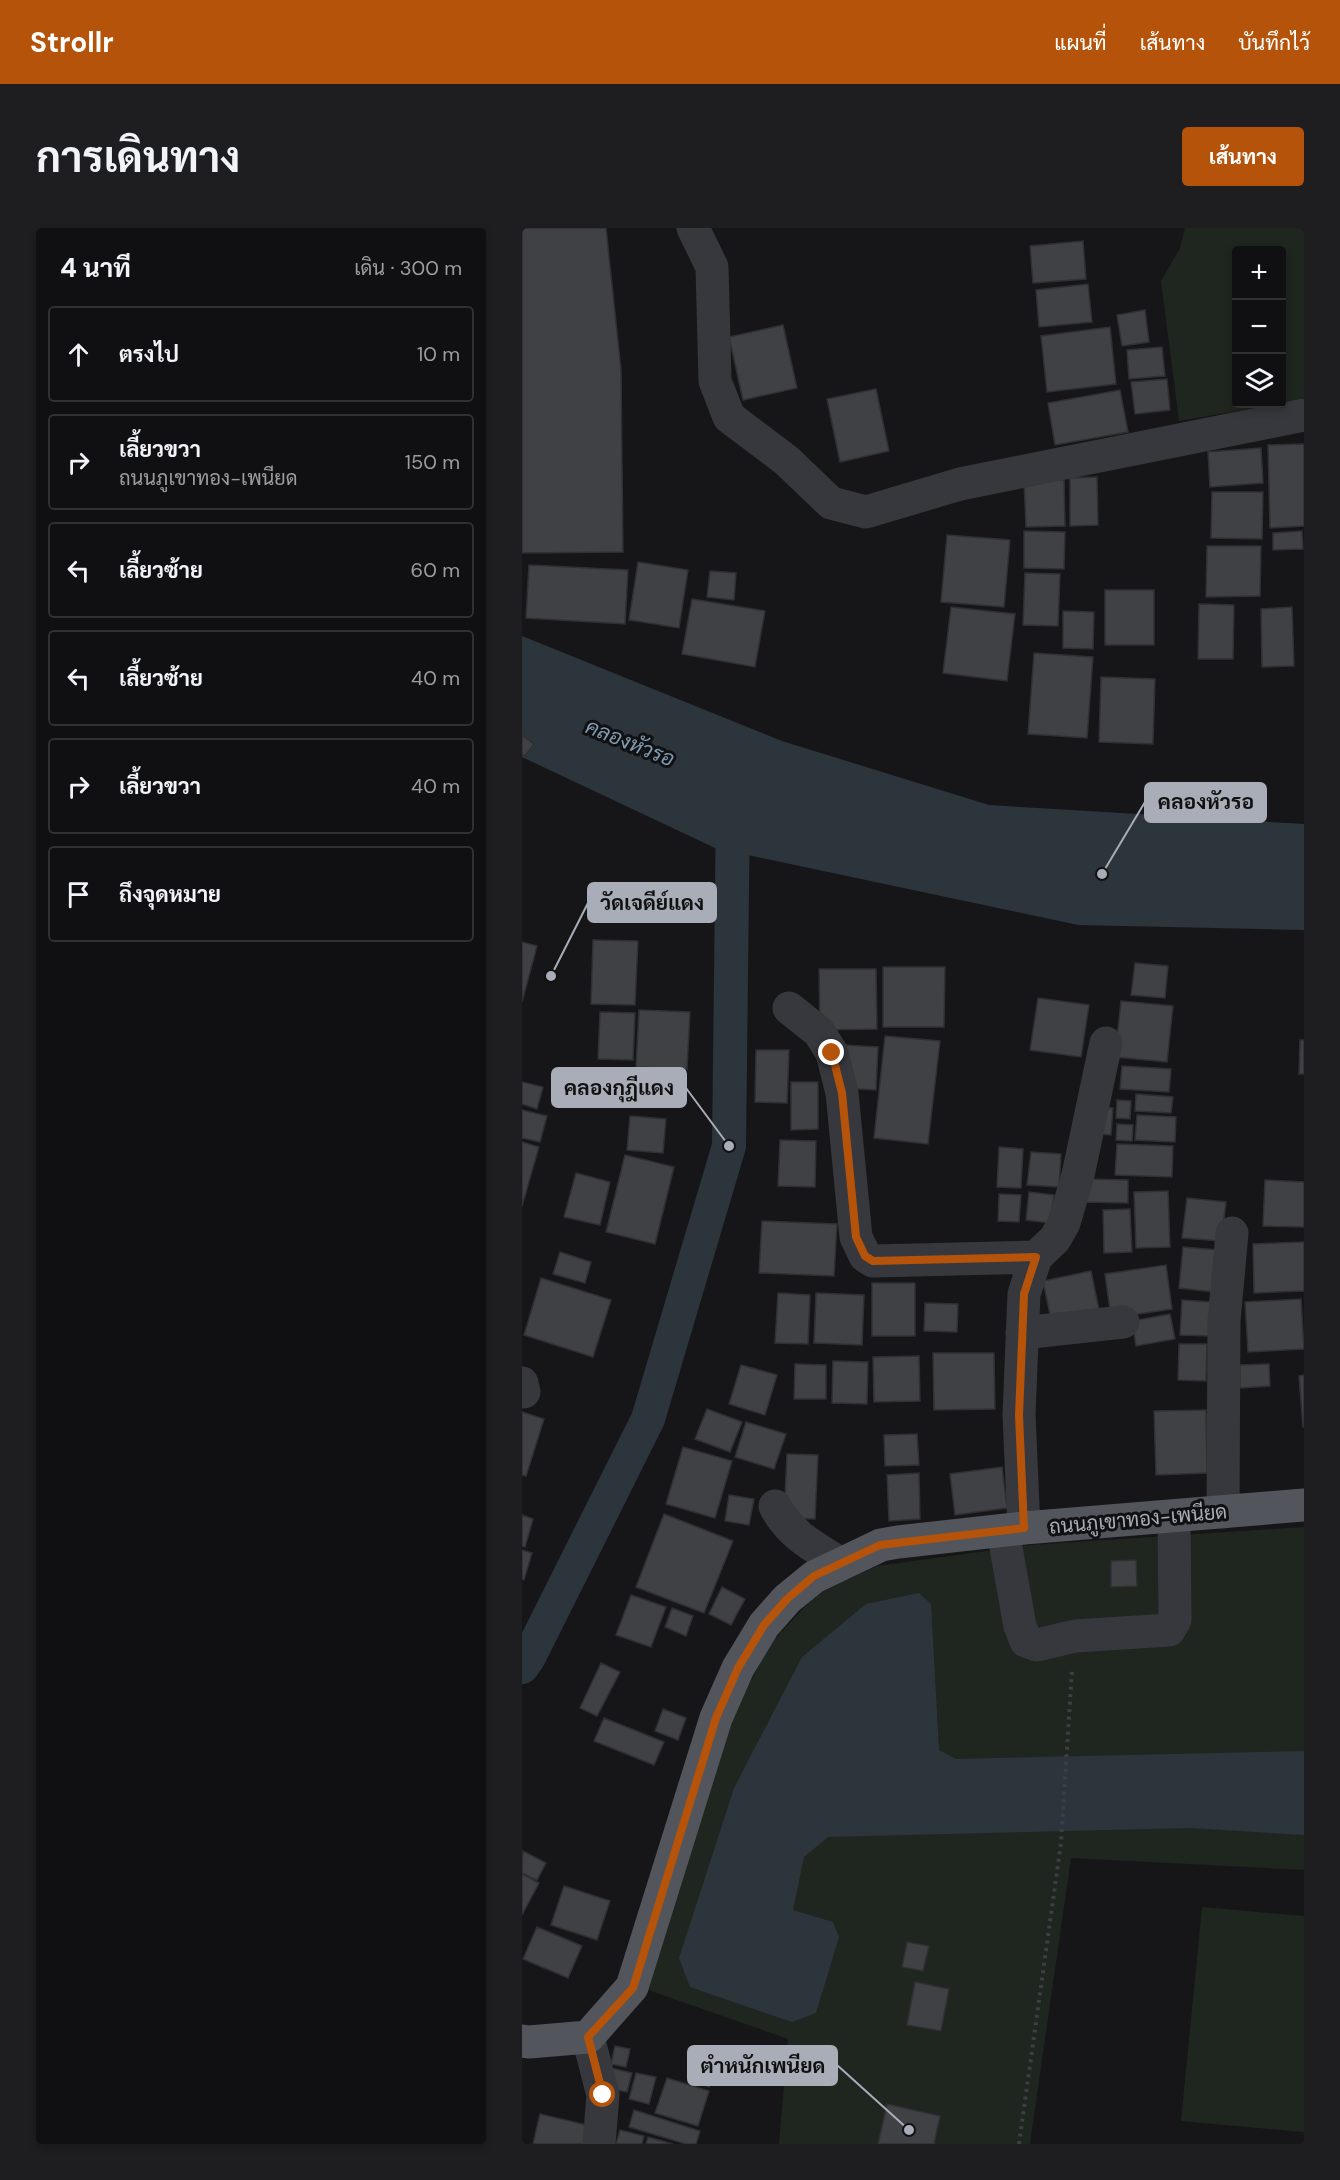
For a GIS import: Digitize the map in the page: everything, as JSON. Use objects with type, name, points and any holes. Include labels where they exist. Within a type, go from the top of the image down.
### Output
[{"type":"main road","name":"ถนนภูเขาทอง-เพนียด","points":[[588,2037],[633,1988],[716,1718],[738,1668],[764,1625],[787,1599],[814,1576],[880,1545],[1013,1530],[1304,1505]]},
{"type":"main road","points":[[522,2041],[588,2037]]},
{"type":"street","points":[[693,228],[712,267],[716,381],[729,417],[786,460],[831,504],[866,512],[960,484],[1304,415]]},
{"type":"street","points":[[789,1008],[819,1032],[832,1053],[842,1093],[856,1237],[865,1256],[873,1261],[1036,1257]]},
{"type":"street","points":[[1106,1043],[1078,1175],[1064,1223],[1055,1239],[1036,1257],[1024,1294],[1013,1530],[1020,1626],[1026,1641],[1037,1645],[1075,1636],[1169,1630],[1175,1620],[1174,1516]]},
{"type":"street","points":[[1223,1512],[1224,1321],[1232,1233]]},
{"type":"street","points":[[1022,1333],[1123,1322]]},
{"type":"street","points":[[775,1506],[782,1521],[794,1533],[840,1563]]},
{"type":"street","points":[[588,2037],[603,2095],[599,2144]]},
{"type":"path","points":[[1019,2144],[1062,1843],[1075,1636]]},
{"type":"shaded area","points":[[1185,228],[1304,228],[1304,398],[1286,401],[1286,246],[1232,246],[1232,408],[1253,408],[1179,421],[1161,281],[1180,248]]},
{"type":"shaded area","points":[[1304,1527],[1304,1870],[1071,1858],[1030,2144],[779,2144],[788,2039],[648,1990],[727,1727],[770,1644],[817,1594],[877,1566],[1031,1545]]},
{"type":"shaded area","points":[[1202,1907],[1304,1916],[1304,2132],[1181,2121]]},
{"type":"water","points":[[522,636],[782,741],[989,805],[1304,824],[1304,930],[1078,925],[715,848],[522,757]]},
{"type":"water","points":[[919,1593],[931,1604],[939,1750],[956,1759],[1304,1751],[1304,1835],[1190,1828],[828,1837],[804,1857],[793,1910],[833,1922],[839,1937],[816,2013],[792,2022],[690,1987],[679,1958],[734,1788],[802,1657],[866,1604]]},
{"type":"building","points":[[522,228],[606,228],[621,370],[623,552],[522,553]]},
{"type":"building","points":[[1083,241],[1086,279],[1033,283],[1030,246]]},
{"type":"building","points":[[1088,284],[1092,322],[1039,327],[1036,290]]},
{"type":"building","points":[[1145,310],[1149,342],[1122,346],[1117,315]]},
{"type":"building","points":[[783,325],[797,388],[743,400],[729,337]]},
{"type":"building","points":[[1110,327],[1116,384],[1047,392],[1041,336]]},
{"type":"building","points":[[1162,347],[1165,376],[1129,379],[1127,350]]},
{"type":"building","points":[[1167,379],[1170,410],[1135,414],[1131,382]]},
{"type":"building","points":[[876,389],[889,451],[840,462],[827,399]]},
{"type":"building","points":[[1120,390],[1128,432],[1055,445],[1048,403]]},
{"type":"building","points":[[1304,444],[1304,526],[1270,528],[1268,445]]},
{"type":"building","points":[[1261,448],[1263,483],[1210,487],[1208,452]]},
{"type":"building","points":[[1097,477],[1098,525],[1070,526],[1070,478]]},
{"type":"building","points":[[1064,480],[1065,526],[1026,527],[1024,481]]},
{"type":"building","points":[[1212,492],[1263,492],[1262,539],[1211,538]]},
{"type":"building","points":[[1024,531],[1065,532],[1064,569],[1024,568]]},
{"type":"building","points":[[1302,531],[1303,549],[1273,550],[1273,533]]},
{"type":"building","points":[[947,535],[1010,540],[1004,607],[941,602]]},
{"type":"building","points":[[1207,546],[1261,546],[1260,596],[1206,597]]},
{"type":"building","points":[[638,562],[688,570],[679,628],[629,620]]},
{"type":"building","points":[[529,565],[628,570],[625,624],[526,618]]},
{"type":"building","points":[[710,571],[736,573],[734,600],[707,597]]},
{"type":"building","points":[[1025,573],[1060,574],[1058,626],[1023,625]]},
{"type":"building","points":[[1105,590],[1154,590],[1154,645],[1105,645]]},
{"type":"building","points":[[692,599],[765,611],[755,667],[682,654]]},
{"type":"building","points":[[1199,604],[1234,605],[1233,659],[1198,659]]},
{"type":"building","points":[[951,607],[1015,614],[1007,681],[943,673]]},
{"type":"building","points":[[1292,607],[1294,666],[1262,667],[1261,609]]},
{"type":"building","points":[[1063,611],[1094,612],[1093,649],[1063,648]]},
{"type":"building","points":[[1034,653],[1093,657],[1087,738],[1028,734]]},
{"type":"building","points":[[1101,677],[1155,679],[1153,744],[1099,742]]},
{"type":"building","points":[[522,735],[534,744],[525,756],[522,754]]},
{"type":"building","points":[[593,940],[638,941],[635,1005],[591,1004]]},
{"type":"building","points":[[522,942],[537,946],[522,1002]]},
{"type":"building","points":[[1135,963],[1168,966],[1165,998],[1131,995]]},
{"type":"building","points":[[883,967],[945,967],[944,1027],[883,1027]]},
{"type":"building","points":[[819,969],[876,969],[877,1029],[820,1030]]},
{"type":"building","points":[[1038,998],[1089,1005],[1081,1057],[1030,1050]]},
{"type":"building","points":[[1121,1001],[1173,1006],[1167,1062],[1115,1057]]},
{"type":"building","points":[[639,1010],[690,1012],[687,1069],[636,1067]]},
{"type":"building","points":[[600,1012],[635,1013],[633,1060],[598,1059]]},
{"type":"building","points":[[885,1036],[940,1041],[928,1144],[874,1138]]},
{"type":"building","points":[[1300,1040],[1304,1040],[1304,1074],[1299,1074]]},
{"type":"building","points":[[844,1045],[878,1047],[876,1090],[842,1088]]},
{"type":"building","points":[[756,1050],[789,1050],[787,1103],[755,1102]]},
{"type":"building","points":[[1122,1066],[1171,1069],[1169,1092],[1120,1089]]},
{"type":"building","points":[[522,1082],[543,1087],[537,1109],[522,1104]]},
{"type":"building","points":[[791,1082],[818,1082],[818,1129],[791,1130]]},
{"type":"building","points":[[1136,1094],[1173,1097],[1171,1113],[1135,1111]]},
{"type":"building","points":[[1117,1100],[1131,1101],[1130,1119],[1116,1118]]},
{"type":"building","points":[[1093,1107],[1113,1108],[1111,1135],[1092,1133]]},
{"type":"building","points":[[522,1110],[547,1116],[540,1142],[522,1138]]},
{"type":"building","points":[[1137,1115],[1176,1117],[1175,1142],[1135,1140]]},
{"type":"building","points":[[630,1116],[666,1119],[663,1153],[627,1150]]},
{"type":"building","points":[[1117,1124],[1133,1125],[1132,1141],[1116,1140]]},
{"type":"building","points":[[780,1140],[816,1141],[815,1187],[778,1186]]},
{"type":"building","points":[[522,1142],[539,1147],[522,1206]]},
{"type":"building","points":[[1117,1144],[1173,1146],[1172,1177],[1115,1175]]},
{"type":"building","points":[[999,1147],[1023,1149],[1021,1188],[997,1187]]},
{"type":"building","points":[[1031,1152],[1061,1154],[1059,1187],[1027,1185]]},
{"type":"building","points":[[625,1155],[674,1167],[655,1244],[606,1232]]},
{"type":"building","points":[[576,1173],[610,1182],[600,1225],[564,1217]]},
{"type":"building","points":[[1085,1179],[1128,1180],[1128,1203],[1084,1202]]},
{"type":"building","points":[[1265,1180],[1304,1182],[1304,1227],[1263,1226]]},
{"type":"building","points":[[1168,1191],[1170,1247],[1136,1248],[1134,1192]]},
{"type":"building","points":[[1029,1192],[1054,1195],[1050,1223],[1026,1220]]},
{"type":"building","points":[[999,1194],[1021,1195],[1019,1222],[998,1221]]},
{"type":"building","points":[[1187,1198],[1226,1202],[1221,1241],[1182,1238]]},
{"type":"building","points":[[1130,1209],[1132,1252],[1104,1253],[1103,1210]]},
{"type":"building","points":[[762,1221],[837,1224],[834,1276],[759,1273]]},
{"type":"building","points":[[1304,1242],[1304,1291],[1254,1293],[1253,1244]]},
{"type":"building","points":[[1183,1247],[1218,1250],[1214,1292],[1179,1288]]},
{"type":"building","points":[[560,1252],[591,1262],[585,1283],[553,1274]]},
{"type":"building","points":[[1166,1265],[1172,1309],[1111,1318],[1105,1274]]},
{"type":"building","points":[[1091,1271],[1101,1319],[1053,1329],[1043,1281]]},
{"type":"building","points":[[541,1278],[611,1300],[593,1357],[524,1335]]},
{"type":"building","points":[[872,1283],[915,1283],[915,1336],[872,1336]]},
{"type":"building","points":[[778,1293],[810,1295],[808,1344],[775,1343]]},
{"type":"building","points":[[816,1293],[864,1295],[862,1345],[814,1343]]},
{"type":"building","points":[[1301,1299],[1304,1349],[1248,1352],[1245,1302]]},
{"type":"building","points":[[1182,1300],[1211,1302],[1209,1336],[1180,1335]]},
{"type":"building","points":[[925,1303],[958,1304],[957,1332],[924,1331]]},
{"type":"building","points":[[1170,1314],[1175,1339],[1136,1346],[1132,1321]]},
{"type":"building","points":[[1179,1344],[1207,1344],[1206,1381],[1178,1380]]},
{"type":"building","points":[[933,1353],[994,1353],[995,1409],[934,1410]]},
{"type":"building","points":[[919,1356],[920,1401],[874,1402],[873,1357]]},
{"type":"building","points":[[833,1361],[868,1362],[867,1404],[832,1403]]},
{"type":"building","points":[[795,1364],[826,1365],[826,1399],[794,1399]]},
{"type":"building","points":[[1269,1364],[1270,1386],[1240,1388],[1240,1365]]},
{"type":"building","points":[[741,1365],[777,1375],[765,1415],[729,1404]]},
{"type":"building","points":[[1304,1375],[1304,1427],[1303,1427],[1299,1376]]},
{"type":"building","points":[[707,1409],[742,1422],[730,1452],[695,1439]]},
{"type":"building","points":[[1206,1410],[1207,1473],[1156,1475],[1154,1411]]},
{"type":"building","points":[[522,1412],[544,1419],[526,1476],[522,1475]]},
{"type":"building","points":[[746,1422],[786,1434],[774,1469],[735,1457]]},
{"type":"building","points":[[917,1434],[919,1465],[885,1466],[884,1435]]},
{"type":"building","points":[[683,1447],[732,1461],[715,1518],[666,1504]]},
{"type":"building","points":[[787,1454],[818,1455],[815,1519],[784,1518]]},
{"type":"building","points":[[1002,1467],[1007,1508],[955,1515],[950,1474]]},
{"type":"building","points":[[919,1473],[920,1519],[889,1521],[887,1475]]},
{"type":"building","points":[[729,1495],[754,1499],[749,1525],[725,1521]]},
{"type":"building","points":[[664,1514],[733,1541],[704,1613],[636,1587]]},
{"type":"building","points":[[522,1515],[533,1519],[525,1547],[522,1546]]},
{"type":"building","points":[[522,1550],[532,1553],[524,1580],[522,1579]]},
{"type":"building","points":[[1136,1560],[1137,1586],[1111,1587],[1111,1561]]},
{"type":"building","points":[[722,1587],[745,1599],[731,1625],[709,1614]]},
{"type":"building","points":[[631,1595],[666,1607],[651,1647],[616,1635]]},
{"type":"building","points":[[672,1608],[693,1616],[686,1636],[665,1627]]},
{"type":"building","points":[[601,1663],[620,1672],[597,1716],[580,1708]]},
{"type":"building","points":[[663,1709],[686,1718],[678,1740],[655,1731]]},
{"type":"building","points":[[604,1718],[664,1742],[654,1765],[594,1741]]},
{"type":"building","points":[[523,1851],[546,1863],[537,1880],[522,1873]]},
{"type":"building","points":[[522,1874],[539,1883],[522,1915]]},
{"type":"building","points":[[564,1886],[610,1901],[597,1940],[551,1925]]},
{"type":"building","points":[[537,1927],[582,1946],[568,1978],[523,1959]]},
{"type":"building","points":[[907,1942],[929,1946],[923,1971],[902,1967]]},
{"type":"building","points":[[915,1982],[949,1989],[941,2031],[907,2025]]},
{"type":"building","points":[[615,2046],[630,2049],[626,2067],[611,2064]]},
{"type":"building","points":[[695,2061],[716,2068],[709,2087],[689,2079]]},
{"type":"building","points":[[611,2068],[632,2073],[627,2092],[606,2088]]},
{"type":"building","points":[[636,2073],[656,2077],[649,2104],[629,2099]]},
{"type":"building","points":[[667,2078],[709,2091],[698,2126],[655,2113]]},
{"type":"building","points":[[887,2104],[940,2116],[934,2144],[878,2144]]},
{"type":"building","points":[[634,2110],[700,2131],[696,2144],[686,2144],[629,2127]]},
{"type":"building","points":[[540,2114],[591,2126],[587,2144],[533,2144]]},
{"type":"building","points":[[620,2130],[644,2136],[642,2144],[616,2144]]},
{"type":"building","points":[[648,2137],[673,2144],[646,2144]]},
{"type":"waterway","points":[[522,1667],[648,1419],[729,1146],[733,804]]},
{"type":"place","name":"คลองหัวรอ","points":[[1102,874]]},
{"type":"place","name":"วัดเจดีย์แดง","points":[[551,976]]},
{"type":"place","name":"คลองกุฎีแดง","points":[[729,1146]]},
{"type":"place","name":"ตำหนักเพนียด","points":[[909,2130]]},
{"type":"route","points":[[603,2095],[588,2037],[633,1988],[716,1718],[738,1668],[764,1625],[787,1599],[814,1576],[880,1545],[1024,1528],[1019,1415],[1024,1294],[1036,1257],[873,1261],[865,1256],[856,1237],[842,1093],[832,1053]]}]
